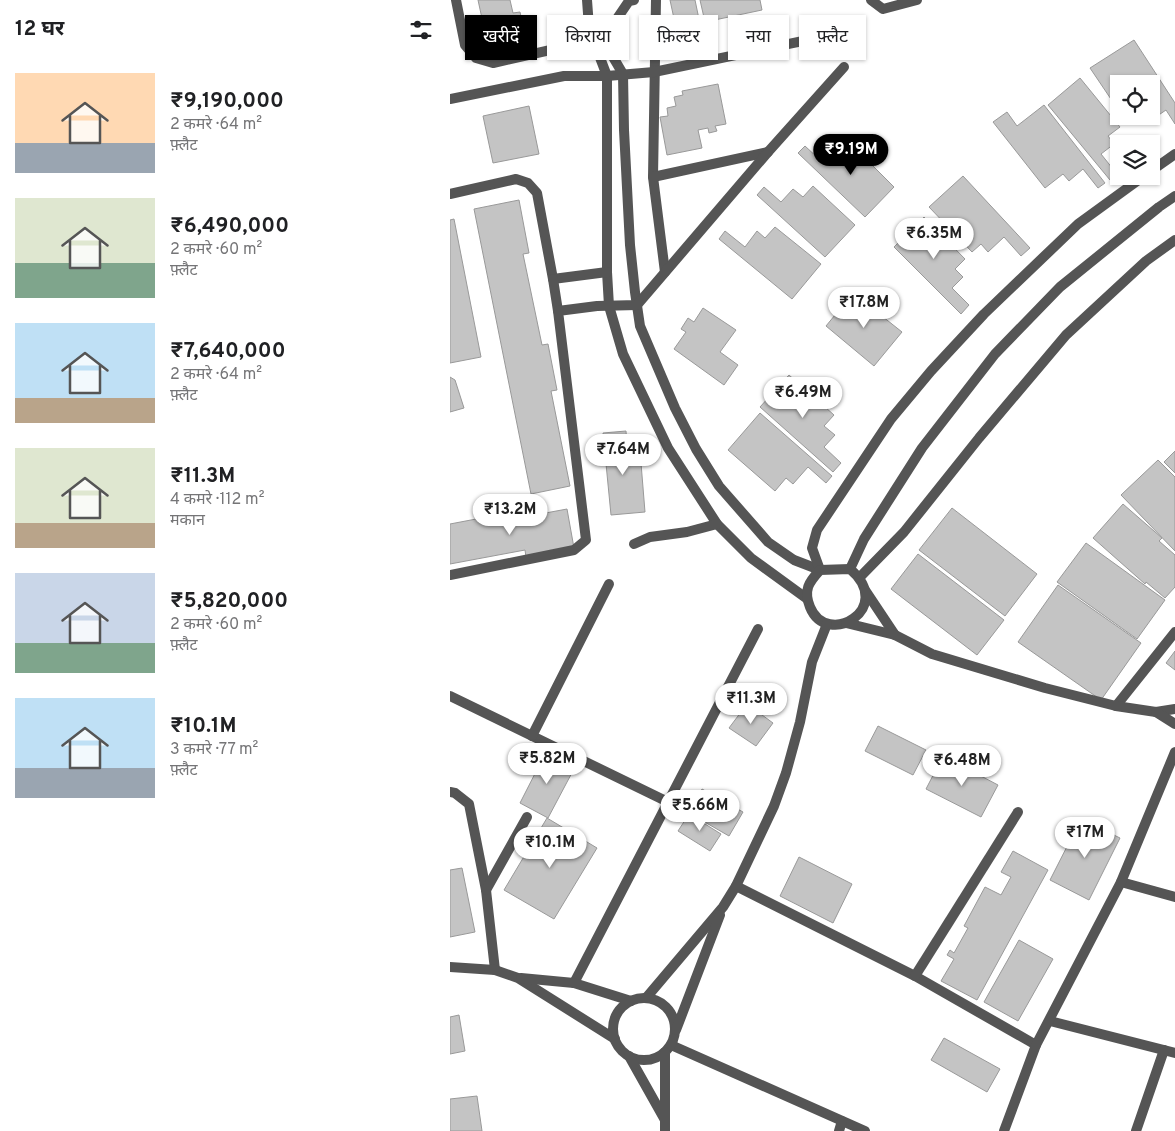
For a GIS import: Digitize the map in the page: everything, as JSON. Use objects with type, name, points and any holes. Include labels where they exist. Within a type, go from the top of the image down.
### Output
[{"type":"street","points":[[456,0],[465,45],[476,58],[493,63],[547,51]]},
{"type":"street","points":[[586,0],[587,15]]},
{"type":"street","points":[[634,0],[629,1],[614,23],[613,57],[623,74],[629,227],[640,326],[675,408],[696,449],[719,486],[768,542],[794,560],[820,570],[850,569],[860,578],[865,590],[895,635]]},
{"type":"street","points":[[656,0],[653,177],[665,272]]},
{"type":"street","points":[[871,0],[883,9],[917,0]]},
{"type":"street","points":[[450,99],[564,76],[607,76],[654,72],[799,42]]},
{"type":"street","points":[[601,60],[607,76],[607,272],[609,306],[623,354],[648,408],[668,448],[717,524],[751,558],[806,598],[813,614],[827,624],[837,625],[846,623],[855,618],[862,610],[866,600],[865,590]]},
{"type":"street","points":[[558,311],[637,305],[768,152],[844,67]]},
{"type":"street","points":[[653,177],[768,152]]},
{"type":"street","points":[[1160,165],[1175,154]]},
{"type":"street","points":[[450,194],[516,179],[528,183],[537,193],[558,311],[586,540],[574,550],[450,575]]},
{"type":"street","points":[[820,570],[812,548],[817,530],[891,418],[931,371],[984,314],[1078,224],[1132,185]]},
{"type":"street","points":[[850,569],[864,539],[922,448],[995,354],[1060,286],[1175,196]]},
{"type":"street","points":[[860,578],[904,532],[979,438],[1066,335],[1146,261],[1175,240]]},
{"type":"street","points":[[553,279],[607,272]]},
{"type":"street","points":[[634,544],[650,537],[687,532],[717,524]]},
{"type":"street","points":[[806,598],[809,582],[820,570]]},
{"type":"street","points":[[532,736],[610,584]]},
{"type":"street","points":[[846,623],[895,635],[932,654],[1045,688],[1116,706],[1156,712],[1175,709]]},
{"type":"street","points":[[646,998],[722,907],[736,886],[774,806],[786,772],[800,722],[812,662],[827,624]]},
{"type":"street","points":[[574,984],[758,629]]},
{"type":"street","points":[[1116,706],[1175,632]]},
{"type":"street","points":[[450,696],[668,802]]},
{"type":"street","points":[[1156,712],[1175,724]]},
{"type":"street","points":[[1004,1131],[1036,1045],[1121,882],[1175,752]]},
{"type":"street","points":[[450,792],[455,793],[469,804],[486,890],[495,970]]},
{"type":"street","points":[[915,976],[1018,812]]},
{"type":"street","points":[[486,890],[527,817]]},
{"type":"street","points":[[1121,882],[1175,897]]},
{"type":"street","points":[[736,886],[915,976],[1036,1045]]},
{"type":"street","points":[[666,1126],[668,1048],[722,907]]},
{"type":"street","points":[[450,967],[495,970],[518,978],[615,1039]]},
{"type":"street","points":[[518,978],[574,984],[631,1001]]},
{"type":"street","points":[[668,1048],[654,1058],[641,1060],[629,1056],[620,1049],[615,1039],[616,1017],[622,1008],[631,1001],[646,998],[661,1003],[672,1015],[676,1030]]},
{"type":"street","points":[[1050,1021],[1175,1053]]},
{"type":"street","points":[[668,1048],[841,1126],[865,1131]]},
{"type":"street","points":[[1136,1131],[1164,1050]]},
{"type":"street","points":[[629,1056],[666,1126]]},
{"type":"building","points":[[478,0],[510,0],[513,13],[520,12],[521,15],[481,15]]},
{"type":"building","points":[[670,0],[695,0],[698,15],[673,15]]},
{"type":"building","points":[[700,0],[760,0],[762,10],[728,15],[728,17],[718,19],[718,15],[703,15]]},
{"type":"building","points":[[1134,40],[1157,75],[1110,75],[1110,98],[1090,68]]},
{"type":"building","points":[[1080,78],[1110,115],[1110,125],[1118,125],[1120,127],[1108,136],[1110,147],[1101,154],[1110,165],[1110,180],[1048,105]]},
{"type":"building","points":[[1160,80],[1175,103],[1175,124],[1166,110],[1160,114]]},
{"type":"building","points":[[718,84],[726,124],[715,126],[717,131],[709,133],[708,128],[698,130],[702,148],[667,155],[660,117],[668,116],[667,108],[676,106],[674,97],[683,95],[682,91]]},
{"type":"building","points":[[1044,105],[1105,183],[1098,188],[1083,169],[1069,181],[1063,174],[1045,188],[993,122],[1007,112],[1017,126]]},
{"type":"building","points":[[529,106],[539,154],[493,163],[483,116]]},
{"type":"building","points":[[849,142],[894,187],[865,217],[798,153],[805,146],[819,159],[834,144],[840,151]]},
{"type":"building","points":[[963,176],[1030,248],[1021,256],[1004,237],[988,252],[981,244],[972,252],[929,207]]},
{"type":"building","points":[[813,186],[855,225],[825,257],[757,195],[764,187],[781,202],[793,189],[803,197]]},
{"type":"building","points":[[519,200],[529,253],[523,254],[542,345],[548,344],[557,390],[551,391],[570,486],[531,494],[474,209]]},
{"type":"building","points":[[924,217],[965,259],[955,269],[963,277],[952,288],[969,305],[961,314],[894,247]]},
{"type":"building","points":[[454,219],[481,357],[450,363],[450,220]]},
{"type":"building","points":[[775,227],[821,264],[792,299],[719,239],[725,231],[745,247],[757,231],[765,238]]},
{"type":"building","points":[[853,293],[902,332],[874,366],[826,326]]},
{"type":"building","points":[[703,308],[736,330],[720,352],[738,365],[724,385],[674,349],[686,332],[681,329],[688,318],[694,322]]},
{"type":"building","points":[[789,375],[834,415],[824,426],[835,435],[824,447],[841,463],[833,472],[760,407]]},
{"type":"building","points":[[450,377],[455,380],[464,408],[450,412]]},
{"type":"building","points":[[760,413],[832,476],[826,483],[808,467],[793,484],[786,478],[775,491],[728,450]]},
{"type":"building","points":[[626,431],[627,445],[633,445],[634,464],[641,463],[645,512],[611,515],[603,433]]},
{"type":"building","points":[[1175,451],[1175,473],[1164,462]]},
{"type":"building","points":[[1158,460],[1175,477],[1175,551],[1121,495]]},
{"type":"building","points":[[1123,504],[1162,538],[1159,541],[1175,555],[1175,587],[1165,598],[1146,582],[1145,584],[1093,538]]},
{"type":"building","points":[[952,508],[1037,574],[1005,616],[919,550]]},
{"type":"building","points":[[567,509],[574,548],[526,557],[525,550],[450,564],[450,524],[518,511],[519,518]]},
{"type":"building","points":[[1086,543],[1165,600],[1137,639],[1057,582]]},
{"type":"building","points":[[918,554],[1004,620],[977,655],[891,589]]},
{"type":"building","points":[[1058,585],[1141,643],[1101,700],[1018,642]]},
{"type":"building","points":[[1175,651],[1175,670],[1166,663]]},
{"type":"building","points":[[747,704],[773,723],[756,746],[729,728]]},
{"type":"building","points":[[878,726],[926,750],[913,775],[865,751]]},
{"type":"building","points":[[546,752],[575,767],[548,818],[520,803]]},
{"type":"building","points":[[943,756],[998,785],[981,817],[926,789]]},
{"type":"building","points":[[702,789],[743,812],[729,836],[689,813]]},
{"type":"building","points":[[689,814],[721,834],[710,851],[678,831]]},
{"type":"building","points":[[547,818],[597,848],[554,919],[504,890]]},
{"type":"building","points":[[1081,819],[1120,838],[1089,900],[1050,880]]},
{"type":"building","points":[[1013,851],[1048,870],[977,1000],[941,981],[954,959],[947,955],[950,950],[954,953],[968,928],[964,926],[985,887],[1001,895],[1011,877],[1001,872]]},
{"type":"building","points":[[799,857],[852,884],[833,923],[780,896]]},
{"type":"building","points":[[462,868],[475,932],[450,937],[450,870]]},
{"type":"building","points":[[1019,940],[1053,959],[1018,1021],[984,1002]]},
{"type":"building","points":[[459,1015],[465,1051],[450,1054],[450,1017]]},
{"type":"building","points":[[944,1038],[1000,1069],[987,1092],[931,1060]]},
{"type":"building","points":[[477,1096],[482,1131],[450,1131],[450,1099]]}]
